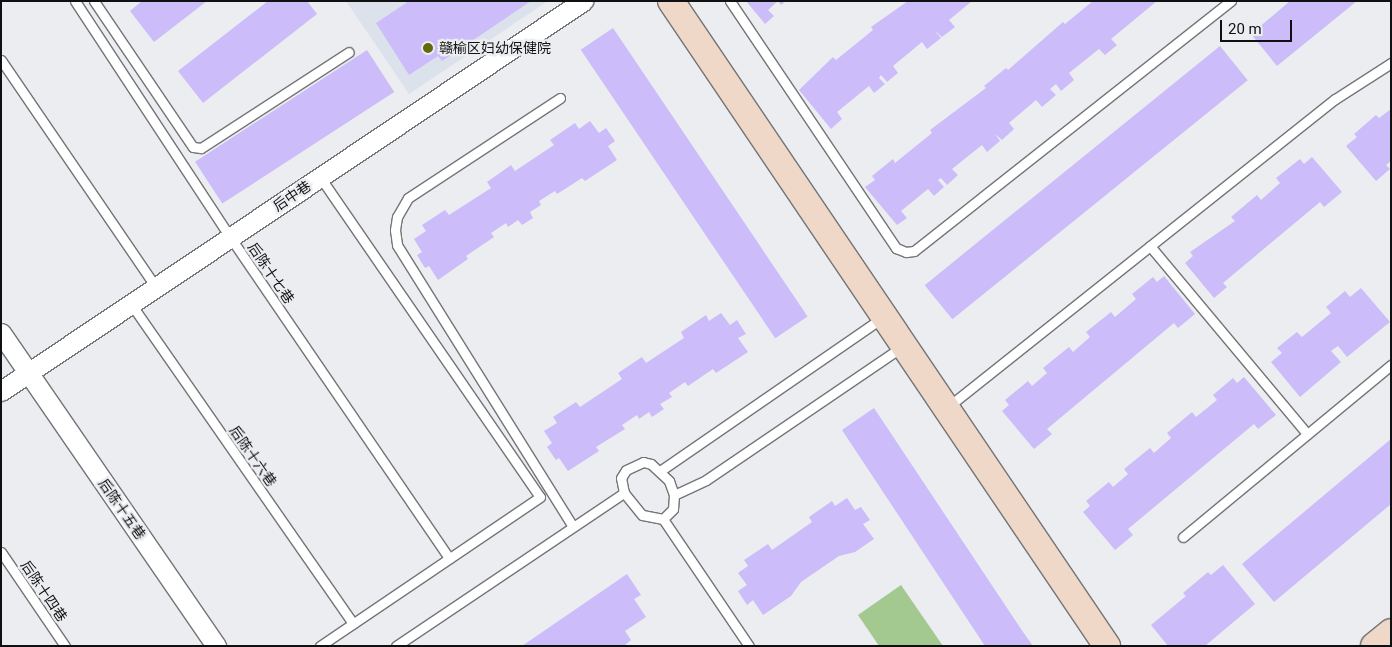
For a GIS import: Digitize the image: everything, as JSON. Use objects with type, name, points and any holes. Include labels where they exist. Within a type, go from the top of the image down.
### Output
[{"type":"street","name":"后中巷","points":[[1,391],[583,1]]},
{"type":"street","points":[[671,1],[1107,646]]},
{"type":"street","name":"后陈十五巷","points":[[1,333],[216,646]]},
{"type":"street","points":[[1374,646],[1391,632]]},
{"type":"lane","name":"后陈十七巷","points":[[75,1],[230,237],[449,558]]},
{"type":"lane","points":[[94,1],[193,147],[201,148],[349,52]]},
{"type":"lane","points":[[730,1],[896,248],[906,252],[914,251],[1231,1]]},
{"type":"lane","points":[[1,60],[156,287]]},
{"type":"lane","points":[[946,408],[1336,99],[1391,63]]},
{"type":"lane","points":[[560,98],[408,198],[397,216],[394,230],[397,245],[573,527]]},
{"type":"lane","points":[[320,177],[540,497],[320,646]]},
{"type":"lane","points":[[1150,246],[1307,434]]},
{"type":"lane","name":"后陈十六巷","points":[[131,304],[353,624]]},
{"type":"lane","points":[[660,471],[884,317]]},
{"type":"lane","points":[[674,495],[706,480],[904,346]]},
{"type":"lane","points":[[1184,537],[1391,365]]},
{"type":"lane","points":[[663,519],[673,509],[674,495],[669,481],[660,471],[642,462],[633,464],[621,478],[624,493],[642,515],[663,519],[749,646]]},
{"type":"lane","points":[[396,646],[624,493]]},
{"type":"lane","name":"后陈十四巷","points":[[1,552],[65,646]]},
{"type":"shaded area","name":"赣榆区妇幼保健院","points":[[346,1],[548,1],[409,94]]},
{"type":"green space","points":[[901,585],[943,646],[879,646],[858,615]]},
{"type":"building","points":[[142,1],[207,1],[154,42],[130,11]]},
{"type":"building","points":[[268,1],[307,1],[317,14],[203,103],[178,71]]},
{"type":"building","name":"赣榆区妇幼保健院","points":[[409,1],[531,1],[442,61],[438,56],[409,75],[376,23]]},
{"type":"building","points":[[746,1],[778,1],[768,10],[774,16],[765,24]]},
{"type":"building","points":[[778,1],[786,1],[781,5]]},
{"type":"building","points":[[908,1],[972,1],[949,20],[955,27],[942,37],[935,31],[941,38],[927,49],[922,42],[893,66],[898,73],[887,82],[881,75],[879,78],[885,84],[874,93],[869,86],[837,112],[842,119],[831,129],[799,90],[833,57],[836,60],[873,30],[871,27]]},
{"type":"building","points":[[1093,1],[1157,1],[1111,39],[1117,45],[1105,55],[1099,49],[1069,73],[1074,80],[1061,91],[1056,84],[1050,89],[1056,95],[1042,107],[1036,100],[1009,123],[1014,129],[1002,140],[995,134],[1000,141],[987,152],[982,145],[952,169],[958,175],[947,185],[941,178],[938,180],[944,187],[934,196],[928,189],[901,211],[907,218],[897,225],[865,187],[875,180],[872,176],[893,159],[895,163],[932,133],[930,130],[986,88],[984,86],[1006,68],[1008,70],[1063,22],[1065,24]]},
{"type":"building","points":[[1290,1],[1357,1],[1277,66],[1251,34]]},
{"type":"building","points":[[613,28],[808,317],[775,338],[581,50]]},
{"type":"building","points":[[1220,46],[1248,80],[952,319],[925,285]]},
{"type":"building","points":[[367,50],[394,92],[222,204],[195,162]]},
{"type":"building","points":[[1391,109],[1391,161],[1386,165],[1390,169],[1376,181],[1346,146],[1357,137],[1354,134],[1376,115],[1379,118]]},
{"type":"building","points":[[590,121],[599,133],[606,128],[615,141],[608,146],[617,160],[585,181],[582,178],[557,194],[555,191],[539,201],[541,205],[530,212],[533,218],[522,225],[518,220],[508,227],[506,223],[491,233],[494,237],[466,256],[468,259],[438,280],[429,266],[425,268],[417,255],[422,252],[414,239],[426,231],[422,225],[445,210],[449,215],[491,188],[487,182],[511,165],[515,171],[554,145],[550,140],[575,123],[579,129]]},
{"type":"building","points":[[1312,157],[1342,192],[1324,207],[1320,202],[1223,283],[1227,287],[1214,298],[1185,263],[1193,256],[1190,252],[1235,221],[1231,217],[1257,195],[1261,200],[1280,183],[1276,178],[1300,159],[1304,164]]},
{"type":"building","points":[[1164,276],[1195,314],[1178,328],[1174,323],[1047,429],[1052,434],[1034,449],[1002,411],[1009,405],[1005,400],[1028,381],[1032,386],[1047,373],[1043,368],[1069,347],[1073,352],[1090,337],[1086,332],[1111,312],[1115,317],[1136,299],[1132,294],[1153,277],[1157,282]]},
{"type":"building","points":[[1361,288],[1390,322],[1347,357],[1338,346],[1331,351],[1341,362],[1300,397],[1271,362],[1282,353],[1277,348],[1297,332],[1302,337],[1331,313],[1326,307],[1345,291],[1350,297]]},
{"type":"building","points":[[721,313],[730,325],[737,320],[746,334],[738,338],[748,352],[716,373],[713,369],[688,386],[685,382],[669,393],[672,397],[660,404],[664,409],[652,417],[649,412],[639,419],[637,415],[622,425],[625,429],[596,447],[599,451],[568,471],[559,458],[556,460],[547,447],[552,443],[544,431],[557,423],[553,417],[576,402],[580,407],[622,379],[618,373],[642,357],[646,363],[684,338],[681,332],[706,315],[709,321]]},
{"type":"building","points":[[1244,377],[1276,415],[1258,429],[1254,424],[1128,529],[1133,535],[1115,550],[1083,512],[1090,506],[1086,501],[1109,482],[1113,487],[1128,474],[1124,469],[1150,448],[1154,453],[1171,438],[1167,433],[1192,412],[1196,417],[1217,400],[1213,395],[1233,378],[1237,383]]},
{"type":"building","points":[[874,408],[1033,646],[985,646],[842,430]]},
{"type":"building","points":[[1391,439],[1391,504],[1274,602],[1242,564]]},
{"type":"building","points":[[847,498],[855,510],[861,507],[870,520],[863,524],[874,539],[855,552],[839,556],[801,582],[791,596],[763,615],[753,600],[747,605],[738,591],[747,585],[738,573],[748,566],[744,560],[768,544],[772,550],[812,522],[809,517],[832,501],[835,506]]},
{"type":"building","points":[[1223,565],[1255,604],[1205,646],[1168,646],[1151,625],[1186,596],[1183,593],[1208,572],[1211,575]]},
{"type":"building","points":[[627,574],[641,595],[634,599],[646,617],[625,631],[631,640],[624,646],[522,646]]},
{"type":"place","name":"赣榆区妇幼保健院","points":[[428,48]]}]
